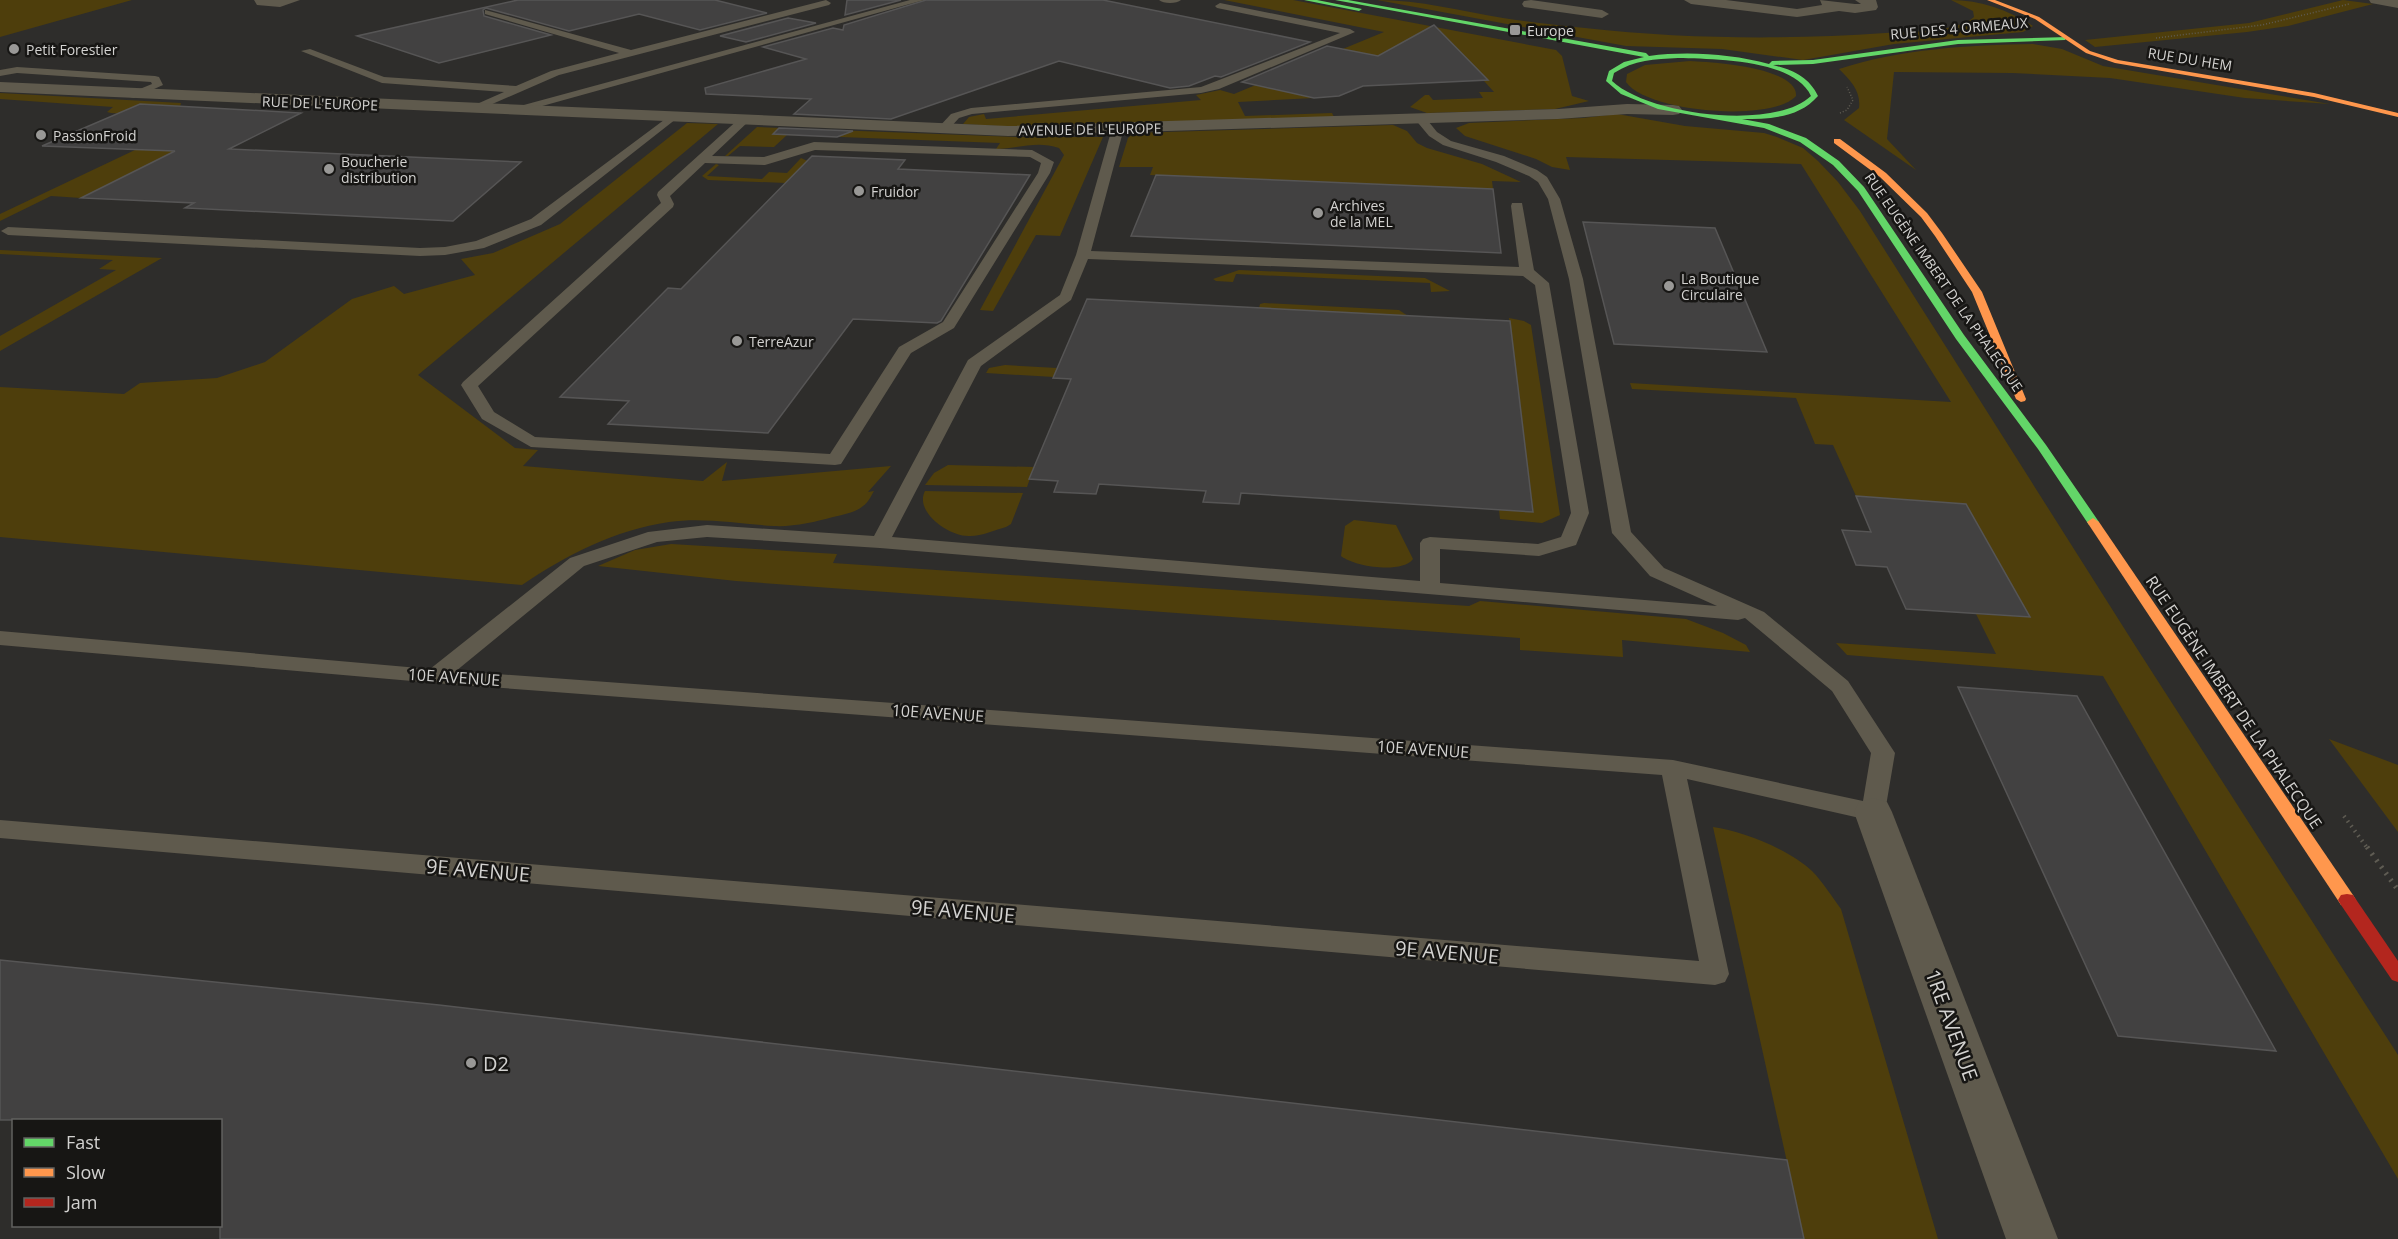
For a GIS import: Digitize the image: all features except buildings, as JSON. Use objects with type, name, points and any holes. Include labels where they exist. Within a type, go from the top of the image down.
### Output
[{"type":"street","points":[[1307,0],[1575,51],[1604,61],[1613,87],[1629,97],[1673,110],[1707,115],[1770,115],[1806,112],[1815,96],[1813,89],[1805,81],[1782,71],[1739,60],[1611,51],[1338,0]]},
{"type":"street","points":[[1567,9],[1580,0]]},
{"type":"street","points":[[1691,0],[1797,13],[1833,4],[1871,7],[1871,3],[1862,0]]},
{"type":"street","name":"RUE DU HEM","points":[[1990,0],[2037,18],[2088,52],[2132,66],[2314,95],[2398,115]]},
{"type":"street","points":[[2376,0],[2398,4]]},
{"type":"street","points":[[1529,4],[1602,14]]},
{"type":"street","name":"RUE DES 4 ORMEAUX","points":[[1739,60],[1798,63],[1958,42],[2065,38]]},
{"type":"street","points":[[1610,76],[1617,67],[1635,61],[1668,56]]},
{"type":"street","name":"RUE DES 4 ORMEAUX","points":[[1813,89],[1814,74],[1822,68],[1856,56]]},
{"type":"street","name":"AVENUE DE L'EUROPE","points":[[1540,114],[1588,106],[1607,91],[1610,76]]},
{"type":"street","name":"RUE DE L'EUROPE","points":[[0,87],[134,95],[640,116]]},
{"type":"street","name":"AVENUE DE L'EUROPE","points":[[640,116],[1017,131],[1540,114],[1627,109],[1673,110]]},
{"type":"street","name":"RUE EUGÈNE IMBERT DE LA PHALECQUE","points":[[1707,115],[1752,123],[1787,133],[1820,150],[1849,175],[1861,189],[1960,337],[2042,447],[2398,975]]},
{"type":"street","name":"RUE EUGÈNE IMBERT DE LA PHALECQUE","points":[[1822,132],[1859,156],[1906,196],[1924,215],[1969,278],[2042,447]]},
{"type":"street","name":"1RE AVENUE","points":[[1873,812],[2032,1239]]},
{"type":"lane","points":[[258,0],[260,3],[267,4],[296,0]]},
{"type":"lane","points":[[811,0],[826,3]]},
{"type":"lane","points":[[474,109],[555,72],[839,0]]},
{"type":"lane","points":[[513,111],[920,0]]},
{"type":"lane","points":[[1163,0],[1177,0]]},
{"type":"lane","points":[[944,128],[955,116],[971,111],[1215,87],[1350,33],[1220,6]]},
{"type":"lane","points":[[488,12],[629,54]]},
{"type":"lane","points":[[306,51],[382,80],[518,90]]},
{"type":"lane","points":[[0,73],[17,70],[155,78],[158,85],[134,95]]},
{"type":"lane","points":[[8,231],[420,252],[468,247],[502,238],[536,222],[672,117]]},
{"type":"lane","points":[[1420,118],[1433,134],[1447,142],[1524,168],[1543,180],[1547,186],[1554,199],[1576,279],[1622,533],[1657,572],[1757,616],[1840,686],[1883,753],[1873,812]]},
{"type":"lane","points":[[704,159],[765,161],[814,146],[1032,154],[1048,162],[1044,173],[949,325],[905,350],[836,460],[531,442],[488,415],[469,385],[668,204],[663,195],[745,119]]},
{"type":"lane","points":[[880,542],[974,363],[1066,297],[1083,255],[1118,128]]},
{"type":"lane","points":[[1517,206],[1527,272]]},
{"type":"lane","points":[[1083,255],[1527,272],[1542,283],[1580,513],[1569,540],[1539,550],[1430,543],[1430,588]]},
{"type":"lane","points":[[435,676],[577,562],[655,536],[707,531],[880,542],[1757,616]]},
{"type":"lane","name":"10E AVENUE","points":[[0,638],[435,676],[1673,768],[1873,812]]},
{"type":"lane","name":"9E AVENUE","points":[[0,830],[1716,974],[1673,768]]},
{"type":"path","points":[[2147,39],[2257,26],[2355,3]]},
{"type":"shaded area","points":[[0,0],[132,0],[0,37]]},
{"type":"shaded area","points":[[1224,0],[1293,0],[1556,50],[1562,56],[1572,96],[1589,101],[1555,109],[1427,113],[1410,107],[1425,95],[1429,95],[1433,100],[1483,98],[1479,92],[1494,92],[1484,81],[1488,80],[1464,56],[1286,92],[1314,98],[1238,102],[1245,116],[1332,113],[1334,117],[1015,127],[963,124],[969,117],[984,114],[986,119],[1201,100],[1196,95],[1220,90],[1234,94],[1384,32]]},
{"type":"shaded area","points":[[1377,0],[1425,4],[1554,25],[1697,36],[1810,37],[1919,31],[1956,26],[1974,17],[1973,11],[1951,0],[1994,7],[2033,26],[2023,32],[1894,44],[1803,60],[1722,49],[1626,46]]},
{"type":"shaded area","points":[[2343,0],[2373,4],[2288,26],[2247,32],[2095,47],[2085,40],[2249,23]]},
{"type":"shaded area","points":[[2033,44],[2062,49],[2103,66],[2330,104],[2245,98],[2110,78],[2012,73],[1894,72],[1887,139],[1916,170],[1844,120],[1859,108],[1859,102],[1854,87],[1839,69],[1886,57],[1935,49]]},
{"type":"shaded area","points":[[1690,61],[1733,65],[1769,72],[1783,78],[1793,86],[1796,96],[1783,104],[1762,109],[1709,110],[1658,101],[1638,92],[1626,82],[1627,74],[1645,65]]},
{"type":"shaded area","points":[[0,93],[181,103],[180,107],[145,115],[107,112],[113,107],[0,99]]},
{"type":"shaded area","points":[[1617,114],[1685,126],[1764,133],[1777,137],[1803,148],[1818,161],[1838,182],[1860,211],[2398,1055],[2398,1179],[2103,676],[1847,655],[1836,643],[1996,654],[1976,614],[2030,617],[1966,504],[1856,496],[1833,445],[1815,444],[1796,398],[1632,389],[1630,383],[1951,402],[1801,164],[1566,157],[1570,170],[1552,167],[1536,159],[1465,136],[1456,128],[1469,123],[1583,118]]},
{"type":"shaded area","points":[[687,123],[718,124],[418,375],[515,448],[538,450],[523,466],[703,481],[727,462],[722,481],[891,466],[868,492],[874,491],[860,508],[853,512],[789,526],[695,520],[649,526],[592,545],[522,585],[0,537],[0,387],[124,394],[140,383],[217,378],[265,362],[352,299],[394,286],[404,294],[475,275],[461,259],[493,253],[560,224]]},
{"type":"shaded area","points":[[1393,125],[1407,131],[1417,143],[1427,148],[1482,164],[1521,182],[1492,181],[1493,189],[1150,175],[1153,167],[1119,167],[1128,138],[1133,133]]},
{"type":"shaded area","points":[[757,127],[1016,137],[1103,137],[1060,236],[1036,235],[993,311],[980,310],[1064,155],[1059,148],[1035,145],[996,149],[1000,143],[787,135],[774,147],[740,146],[725,156]]},
{"type":"shaded area","points":[[175,131],[185,147],[81,198],[51,196],[0,221],[0,214]]},
{"type":"shaded area","points":[[801,158],[816,165],[786,183],[708,180],[702,176],[716,164],[719,165],[707,176],[762,179],[769,172],[787,173]]},
{"type":"shaded area","points":[[0,250],[162,258],[0,351],[0,336],[116,270],[99,269],[113,260],[0,254]]},
{"type":"shaded area","points":[[1239,270],[1425,278],[1450,291],[1431,292],[1430,283],[1236,274],[1233,282],[1213,279]]},
{"type":"shaded area","points":[[1260,304],[1399,310],[1408,316],[1259,308]]},
{"type":"shaded area","points":[[1509,318],[1531,325],[1560,515],[1542,523],[1500,519],[1499,510],[1533,511]]},
{"type":"shaded area","points":[[1005,365],[1057,368],[1054,377],[986,373],[989,368]]},
{"type":"shaded area","points":[[948,465],[1034,467],[1027,487],[925,485],[934,473]]},
{"type":"shaded area","points":[[925,491],[1023,493],[1011,524],[987,533],[968,536],[952,532],[935,521],[924,507]]},
{"type":"shaded area","points":[[1354,520],[1396,525],[1413,559],[1407,564],[1389,568],[1367,566],[1341,556],[1345,526]]},
{"type":"shaded area","points":[[671,544],[837,554],[833,563],[1469,606],[1480,601],[1686,619],[1723,633],[1746,645],[1750,652],[1622,640],[1623,657],[1520,650],[1520,638],[736,581],[598,566],[635,550]]},
{"type":"shaded area","points":[[2329,739],[2398,765],[2398,832]]},
{"type":"shaded area","points":[[1713,827],[1752,837],[1803,863],[1816,875],[1841,909],[1938,1239],[1804,1239]]},
{"type":"traffic: fast","points":[[1307,0],[1359,9]]},
{"type":"traffic: fast","points":[[1338,0],[1646,55]]},
{"type":"traffic: fast","points":[[1772,63],[1813,62],[1958,42],[2065,38]]},
{"type":"traffic: fast","points":[[1678,56],[1709,57],[1765,65],[1797,76],[1808,84],[1815,96],[1801,108],[1784,114],[1762,117],[1711,116],[1639,101],[1621,92],[1609,81],[1611,72],[1627,63],[1678,56]]},
{"type":"traffic: fast","points":[[1707,115],[1766,126],[1803,140],[1836,163],[1861,189],[1960,337],[2042,447],[2093,522]]},
{"type":"traffic: slow","points":[[1990,0],[2037,18],[2088,52],[2117,62],[2314,95],[2398,115]]},
{"type":"traffic: slow","points":[[1837,141],[1883,175],[1924,215],[1939,235],[1977,292],[2021,399]]},
{"type":"traffic: slow","points":[[2093,522],[2347,900]]},
{"type":"traffic: jam","points":[[2347,900],[2398,975]]},
{"type":"place","name":"Europe","points":[[1515,30]]},
{"type":"place","name":"Petit Forestier","points":[[14,49]]},
{"type":"place","name":"PassionFroid","points":[[41,135]]},
{"type":"place","name":"Boucherie distribution","points":[[329,169]]},
{"type":"place","name":"Fruidor","points":[[859,191]]},
{"type":"place","name":"Archives de la MEL","points":[[1318,213]]},
{"type":"place","name":"La Boutique Circulaire","points":[[1669,286]]},
{"type":"place","name":"TerreAzur","points":[[737,341]]},
{"type":"place","name":"D2","points":[[471,1063]]}]
